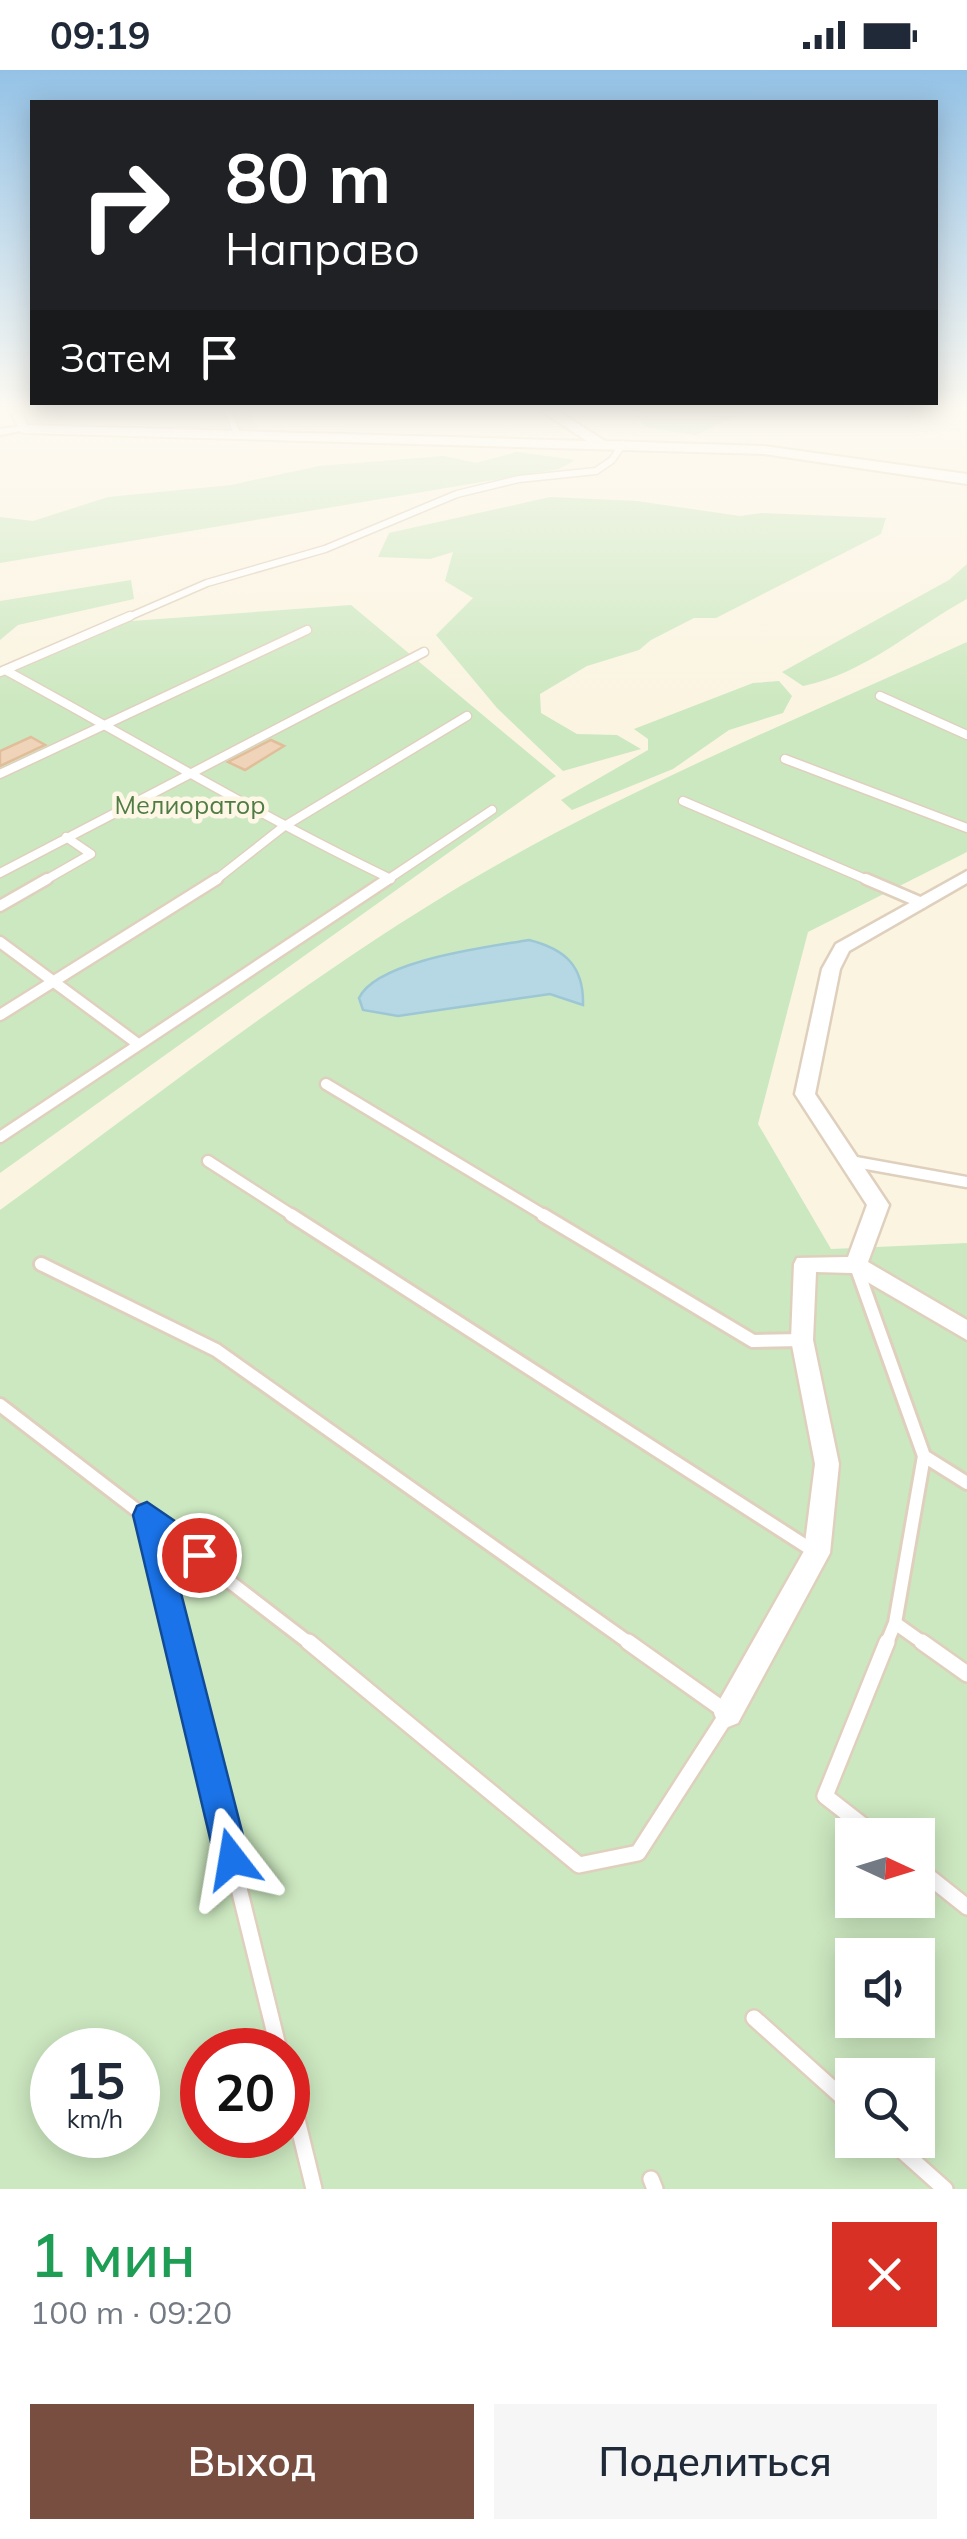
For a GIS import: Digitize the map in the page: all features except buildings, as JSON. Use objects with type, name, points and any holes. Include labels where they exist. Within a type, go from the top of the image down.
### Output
[{"type":"street","points":[[856,1265],[878,1205],[805,1094],[831,969],[842,948],[967,876]]},
{"type":"street","points":[[728,1713],[817,1553],[826,1464],[802,1340],[805,1264],[856,1265],[967,1331]]},
{"type":"lane","points":[[2,671],[208,584],[325,549],[418,510]]},
{"type":"lane","points":[[0,774],[307,630]]},
{"type":"lane","points":[[0,873],[424,652]]},
{"type":"lane","points":[[2,671],[195,773],[283,827],[392,879]]},
{"type":"lane","points":[[880,696],[967,735]]},
{"type":"lane","points":[[0,1015],[204,890],[283,827],[467,716]]},
{"type":"lane","points":[[785,759],[967,828]]},
{"type":"lane","points":[[682,801],[922,902]]},
{"type":"lane","points":[[0,1137],[492,810]]},
{"type":"lane","points":[[0,906],[91,854],[66,837]]},
{"type":"lane","points":[[0,942],[138,1044]]},
{"type":"lane","points":[[326,1084],[753,1341],[802,1340]]},
{"type":"lane","points":[[208,1161],[817,1553]]},
{"type":"lane","points":[[849,1161],[967,1182]]},
{"type":"lane","points":[[0,1405],[267,1607],[579,1864],[638,1853],[728,1713],[216,1350],[41,1264]]},
{"type":"lane","points":[[854,1818],[826,1796],[895,1623],[924,1456],[856,1265]]},
{"type":"lane","points":[[924,1456],[967,1483]]},
{"type":"lane","points":[[147,1515],[274,2028]]},
{"type":"lane","points":[[895,1623],[967,1674]]},
{"type":"lane","points":[[935,1882],[967,1908]]},
{"type":"lane","points":[[754,2018],[835,2091]]},
{"type":"lane","points":[[306,2158],[314,2189]]},
{"type":"lane","points":[[910,2158],[944,2189]]},
{"type":"green space","points":[[68,510],[316,510],[0,563],[0,517],[33,521]]},
{"type":"green space","points":[[492,510],[698,510],[740,516],[761,513],[886,518],[881,534],[716,618],[694,618],[639,650],[587,666],[540,694],[541,713],[577,734],[617,735],[641,749],[563,771],[497,708],[436,635],[473,598],[445,581],[453,552],[430,559],[378,557],[389,533]]},
{"type":"green space","points":[[967,564],[967,599],[868,661],[803,686],[782,672],[949,580]]},
{"type":"green space","points":[[131,580],[134,599],[18,625],[0,640],[0,601]]},
{"type":"green space","name":"Мелиоратор","points":[[351,605],[556,776],[0,1173],[0,667],[104,623]]},
{"type":"green space","points":[[967,642],[967,852],[808,932],[758,1124],[831,1249],[967,1243],[967,2189],[0,2189],[0,1210],[274,1009],[444,896],[571,825]]},
{"type":"green space","points":[[779,681],[792,696],[783,713],[729,730],[673,769],[572,810],[561,800],[648,750],[648,739],[634,729],[753,683]]},
{"type":"water","points":[[529,940],[553,948],[570,961],[580,980],[583,1005],[550,994],[398,1016],[363,1010],[359,998],[370,985],[388,974],[436,957]]},
{"type":"route","points":[[199,1555],[147,1515],[232,1859]]}]
